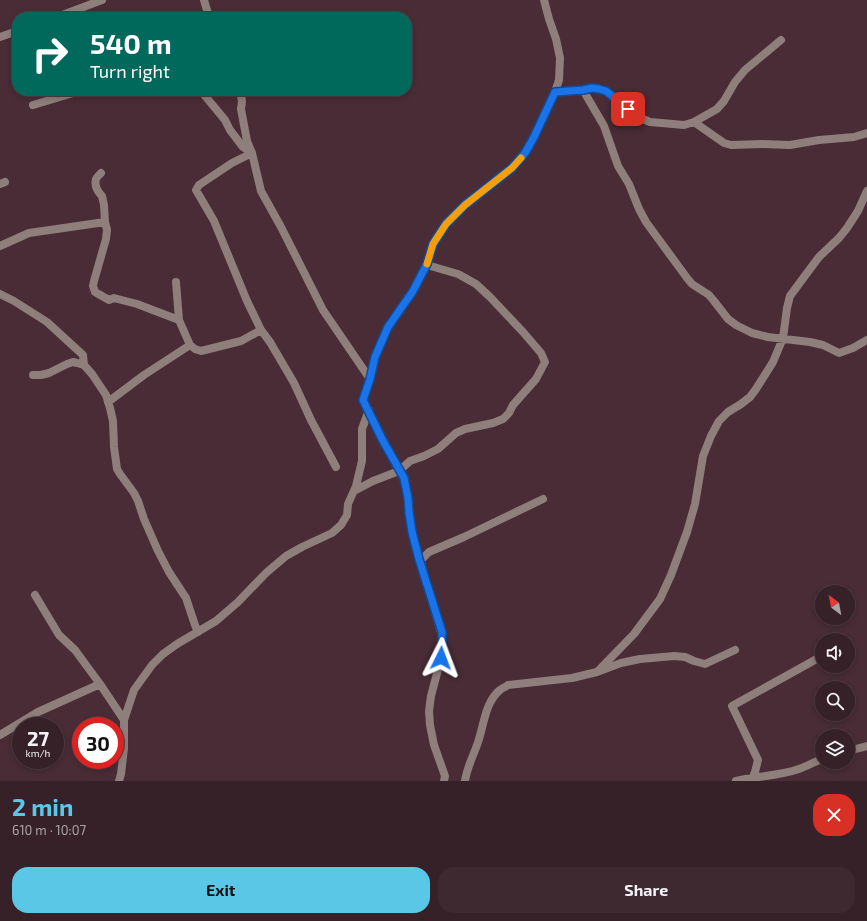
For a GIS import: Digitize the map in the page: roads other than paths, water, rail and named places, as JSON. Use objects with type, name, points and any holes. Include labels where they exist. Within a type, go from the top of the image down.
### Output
[{"type":"street","points":[[70,12],[102,0]]},
{"type":"street","points":[[204,0],[208,12]]},
{"type":"street","points":[[444,781],[445,776],[434,745],[429,711],[431,696],[441,658],[442,632],[412,532],[404,478],[382,439],[363,400],[375,357],[388,327],[413,291],[427,264],[433,244],[446,224],[465,205],[512,168],[525,153],[555,92],[559,80],[560,58],[544,0]]},
{"type":"street","points":[[0,37],[12,33]]},
{"type":"street","points":[[555,92],[592,88],[606,91],[636,116],[650,122],[684,125],[694,122],[717,109],[745,70],[781,40]]},
{"type":"street","points":[[583,90],[604,126],[618,166],[629,184],[646,222],[692,284],[708,295],[728,319],[752,333],[768,337],[810,342],[823,345],[839,353],[853,348],[867,340]]},
{"type":"street","points":[[33,105],[63,96]]},
{"type":"street","points":[[205,96],[225,120],[230,130],[243,147],[252,153]]},
{"type":"street","points":[[241,96],[241,109],[247,141],[252,153],[261,190],[323,310],[370,379]]},
{"type":"street","points":[[694,122],[724,143],[731,145],[790,145],[820,140],[854,137],[867,133]]},
{"type":"street","points":[[252,153],[199,184],[196,190],[214,221],[247,301],[261,330],[270,342],[294,383],[311,420],[336,467]]},
{"type":"street","points":[[101,173],[96,179],[96,187],[98,193],[102,196],[107,230],[106,239],[93,286],[95,292],[109,300],[114,298],[137,304],[179,320]]},
{"type":"street","points":[[597,672],[634,634],[660,599],[671,575],[687,532],[695,504],[703,456],[711,436],[720,421],[728,412],[750,397],[756,389],[773,362],[783,338],[790,296],[818,257],[839,238],[847,228],[858,211],[867,191]]},
{"type":"street","points":[[0,246],[29,233],[105,222]]},
{"type":"street","points":[[354,491],[373,481],[399,471],[410,461],[438,449],[456,434],[465,429],[493,423],[503,419],[536,379],[545,362],[541,353],[523,332],[476,284],[458,274],[427,264]]},
{"type":"street","points":[[176,282],[179,320],[190,345],[195,349],[200,351],[241,341],[261,330]]},
{"type":"street","points":[[0,294],[47,322],[83,355],[84,365],[106,394],[113,421],[117,469],[138,501],[158,552],[186,598],[198,632]]},
{"type":"street","points":[[108,402],[144,375],[190,345]]},
{"type":"street","points":[[33,375],[49,373],[73,362],[84,365]]},
{"type":"street","points":[[124,720],[134,690],[152,665],[163,654],[216,621],[286,556],[332,533],[341,525],[347,515],[348,504],[354,491],[362,461],[362,429],[369,410]]},
{"type":"street","points":[[423,570],[421,560],[429,552],[543,499]]},
{"type":"street","points":[[34,595],[59,635],[75,650],[122,717]]},
{"type":"street","points":[[464,781],[470,761],[479,740],[487,710],[500,690],[508,685],[572,678],[597,672],[621,663],[640,659],[674,656],[685,657],[705,664],[736,650]]},
{"type":"street","points":[[752,778],[758,760],[732,706],[815,660]]},
{"type":"street","points":[[0,735],[38,712],[100,684]]},
{"type":"street","points":[[855,749],[867,746]]},
{"type":"street","points":[[736,781],[798,769],[815,762]]},
{"type":"street","points":[[119,781],[122,769]]}]
